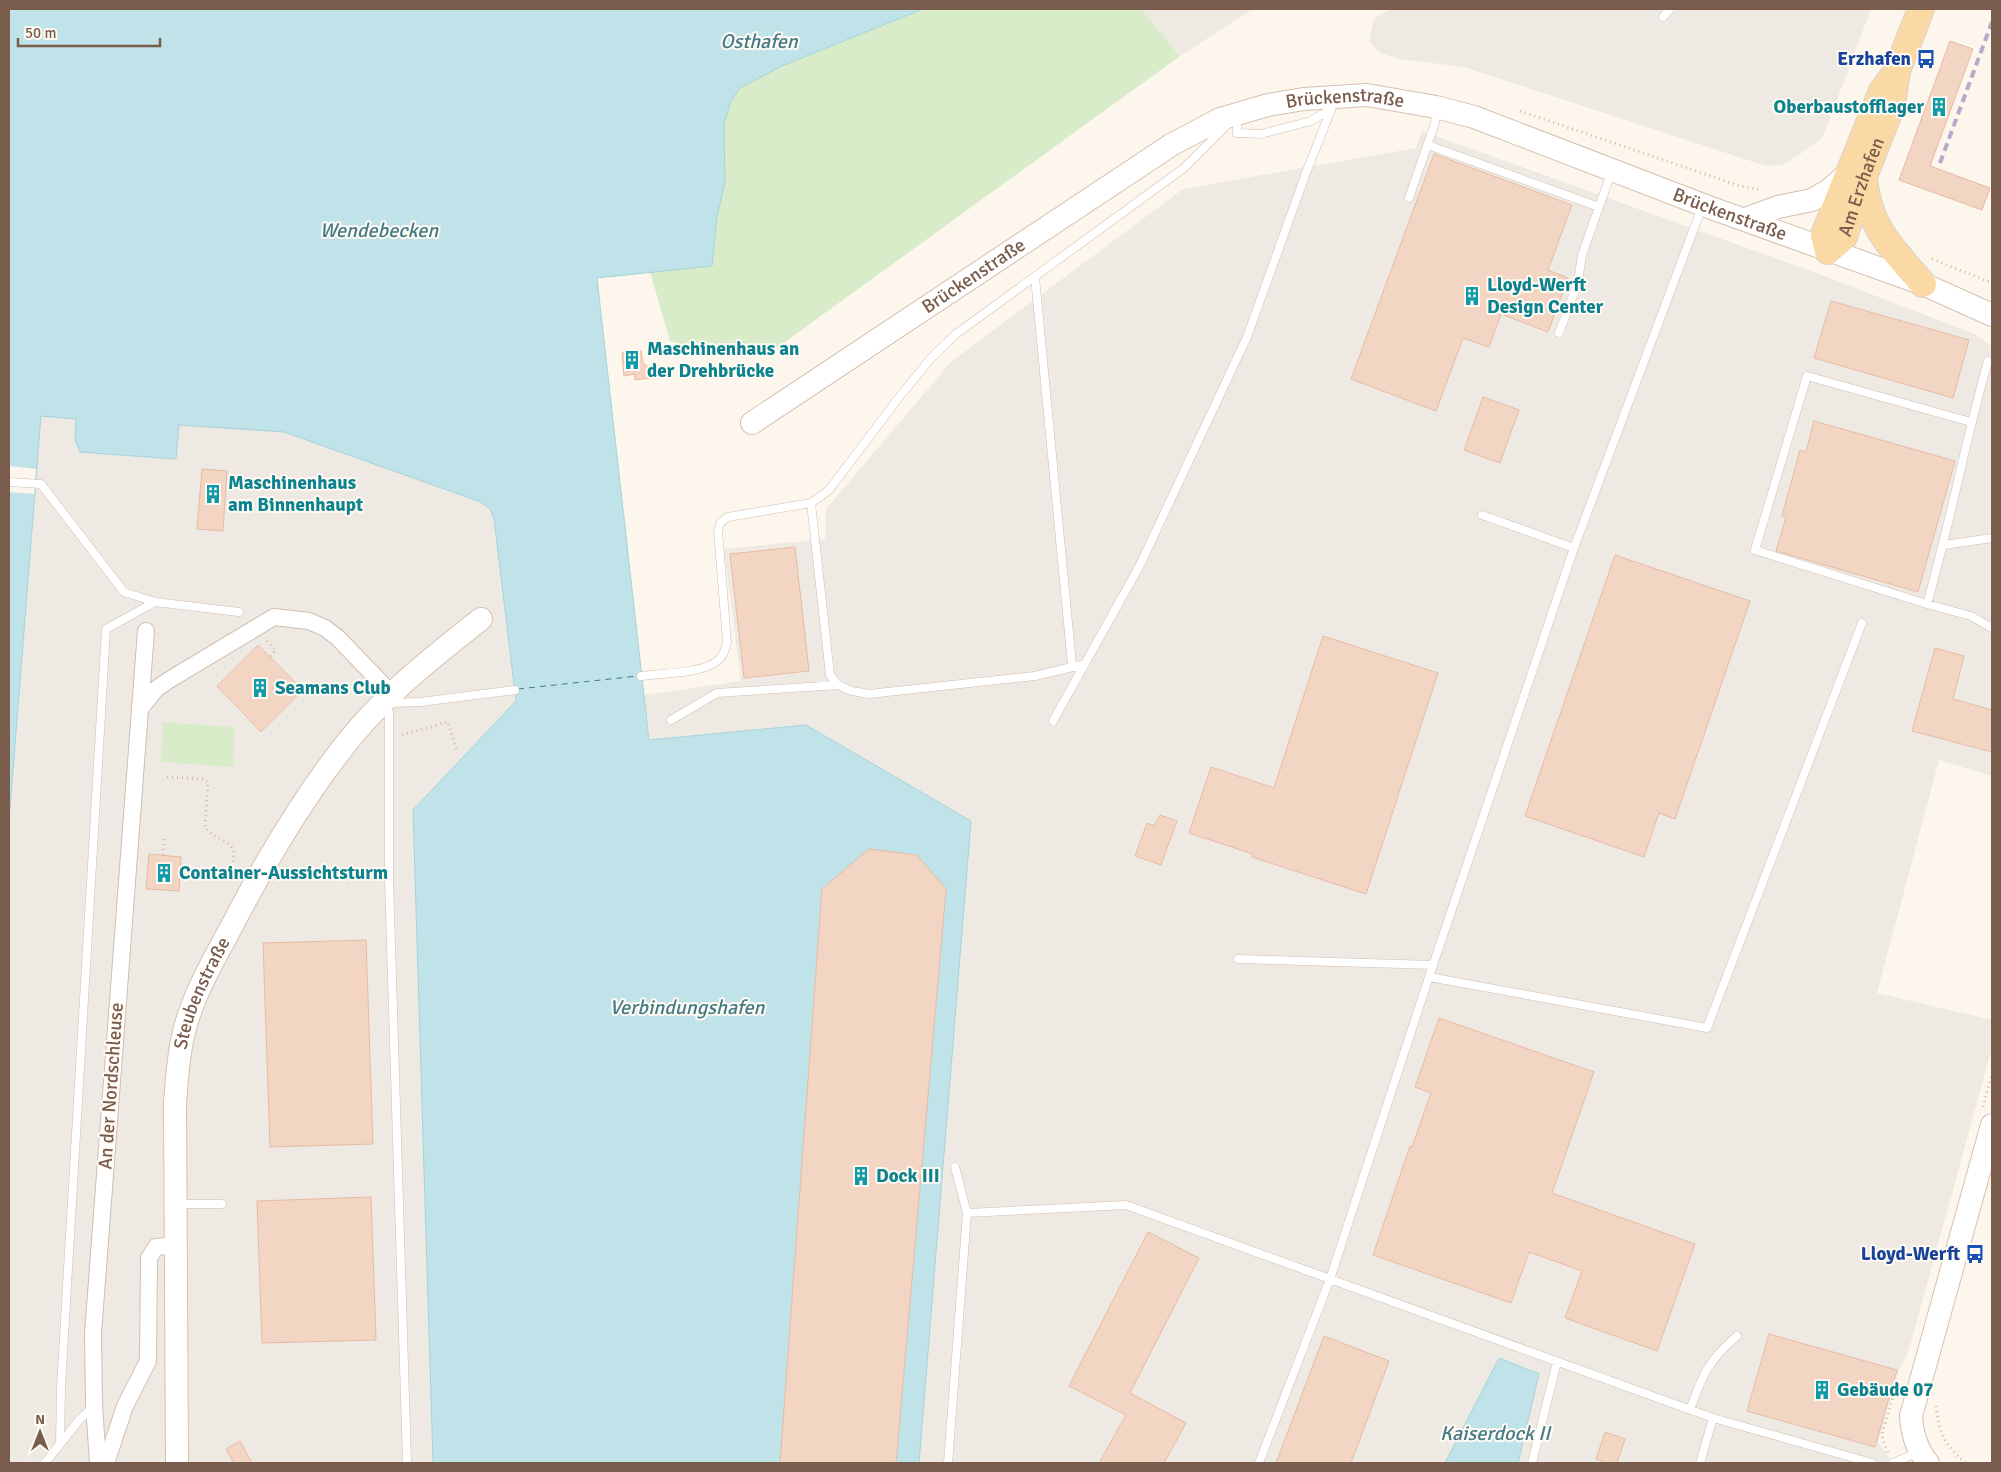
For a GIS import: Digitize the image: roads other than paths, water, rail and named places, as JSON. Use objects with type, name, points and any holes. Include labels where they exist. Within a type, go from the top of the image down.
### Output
[{"type":"main road","name":"Am Erzhafen","points":[[1828,251],[1824,235],[1856,176],[1882,91],[1897,71],[1921,9]]},
{"type":"main road","points":[[1856,176],[1866,197],[1875,225],[1887,243],[1923,284]]},
{"type":"street","name":"Brückenstraße","points":[[752,423],[1172,145],[1220,120],[1268,104],[1304,98],[1334,103],[1367,95],[1436,107],[1474,117],[1703,205],[1923,284],[1992,314]]},
{"type":"street","points":[[1745,220],[1778,207],[1812,200],[1856,176]]},
{"type":"street","points":[[140,709],[156,689],[169,680],[274,617],[309,621],[325,628],[338,638],[387,689],[384,703]]},
{"type":"street","name":"Steubenstraße","points":[[177,1463],[175,1103],[184,1031],[197,993],[243,904],[289,824],[339,752],[427,660],[482,619]]},
{"type":"street","name":"An der Nordschleuse","points":[[98,1463],[94,1405],[93,1334],[146,630]]},
{"type":"street","points":[[1924,1458],[1914,1435],[1911,1416],[1992,1125]]},
{"type":"street","points":[[106,1463],[125,1406],[148,1361],[149,1258],[156,1247],[175,1245]]},
{"type":"lane","points":[[1663,17],[1670,9]]},
{"type":"lane","points":[[1053,721],[1140,566],[1247,337],[1306,173],[1334,103]]},
{"type":"lane","points":[[1409,198],[1435,123],[1436,107]]},
{"type":"lane","points":[[641,676],[705,667],[717,662],[725,653],[727,642],[718,531],[721,522],[728,517],[811,503],[829,490],[931,358],[956,334],[1184,168],[1236,115]]},
{"type":"lane","points":[[1428,145],[1599,207]]},
{"type":"lane","points":[[1559,333],[1578,282],[1582,255],[1612,171]]},
{"type":"lane","points":[[1258,1463],[1330,1279],[1433,965],[1574,548],[1703,205]]},
{"type":"lane","points":[[1034,277],[1072,665]]},
{"type":"lane","points":[[1926,604],[1944,546],[1971,422],[1988,361]]},
{"type":"lane","points":[[1971,422],[1807,376],[1755,550],[1970,616],[1992,628]]},
{"type":"lane","points":[[9,482],[41,484],[124,592],[155,602],[239,612]]},
{"type":"lane","points":[[811,503],[830,675],[838,685]]},
{"type":"lane","points":[[1482,515],[1574,548]]},
{"type":"lane","points":[[1944,546],[1992,538]]},
{"type":"lane","points":[[60,1444],[61,1387],[106,629],[155,602]]},
{"type":"lane","points":[[1429,978],[1707,1028],[1862,623]]},
{"type":"lane","points":[[671,720],[717,693],[838,685],[852,691],[869,694],[1034,676],[1072,665],[1085,664]]},
{"type":"lane","points":[[384,703],[420,702],[515,690]]},
{"type":"lane","points":[[384,703],[389,712],[389,880],[407,1463]]},
{"type":"lane","points":[[1238,959],[1433,965]]},
{"type":"lane","points":[[948,1463],[967,1213],[955,1167]]},
{"type":"lane","points":[[175,1204],[222,1204]]},
{"type":"lane","points":[[967,1213],[1126,1205],[1713,1418],[1872,1463]]},
{"type":"lane","points":[[1690,1410],[1703,1374],[1718,1353],[1737,1336]]},
{"type":"lane","points":[[1532,1463],[1557,1362]]},
{"type":"lane","points":[[45,1463],[80,1419],[94,1405]]},
{"type":"lane","points":[[1700,1463],[1713,1418]]},
{"type":"lane","points":[[1893,1463],[1924,1458]]},
{"type":"water","points":[[9,9],[923,9],[784,65],[740,88],[731,101],[724,124],[725,182],[717,217],[712,266],[597,278],[649,740],[806,725],[971,821],[919,1463],[433,1463],[413,810],[516,701],[494,519],[490,509],[481,502],[284,432],[179,425],[176,459],[80,452],[75,440],[76,419],[41,416],[9,821]]},
{"type":"water","name":"Kaiserdock II","points":[[1499,1358],[1539,1374],[1518,1463],[1445,1463]]},
{"type":"railway","points":[[1940,163],[1992,22]]},
{"type":"place","name":"Erzhafen","points":[[1926,59]]},
{"type":"place","name":"Oberbaustofflager","points":[[1939,107]]},
{"type":"place","name":"Lloyd-Werft Design Center","points":[[1472,296]]},
{"type":"place","name":"Maschinenhaus an der Drehbrücke","points":[[632,360]]},
{"type":"place","name":"Maschinenhaus am Binnenhaupt","points":[[213,494]]},
{"type":"place","name":"Seamans Club","points":[[260,688]]},
{"type":"place","name":"Container-Aussichtsturm","points":[[164,873]]},
{"type":"place","name":"Dock III","points":[[861,1176]]},
{"type":"place","name":"Lloyd-Werft","points":[[1975,1254]]},
{"type":"place","name":"Gebäude 07","points":[[1822,1390]]},
{"type":"water label","name":"Osthafen","points":[[759,41]]},
{"type":"water label","name":"Wendebecken","points":[[379,230]]},
{"type":"water label","name":"Verbindungshafen","points":[[687,1007]]}]
